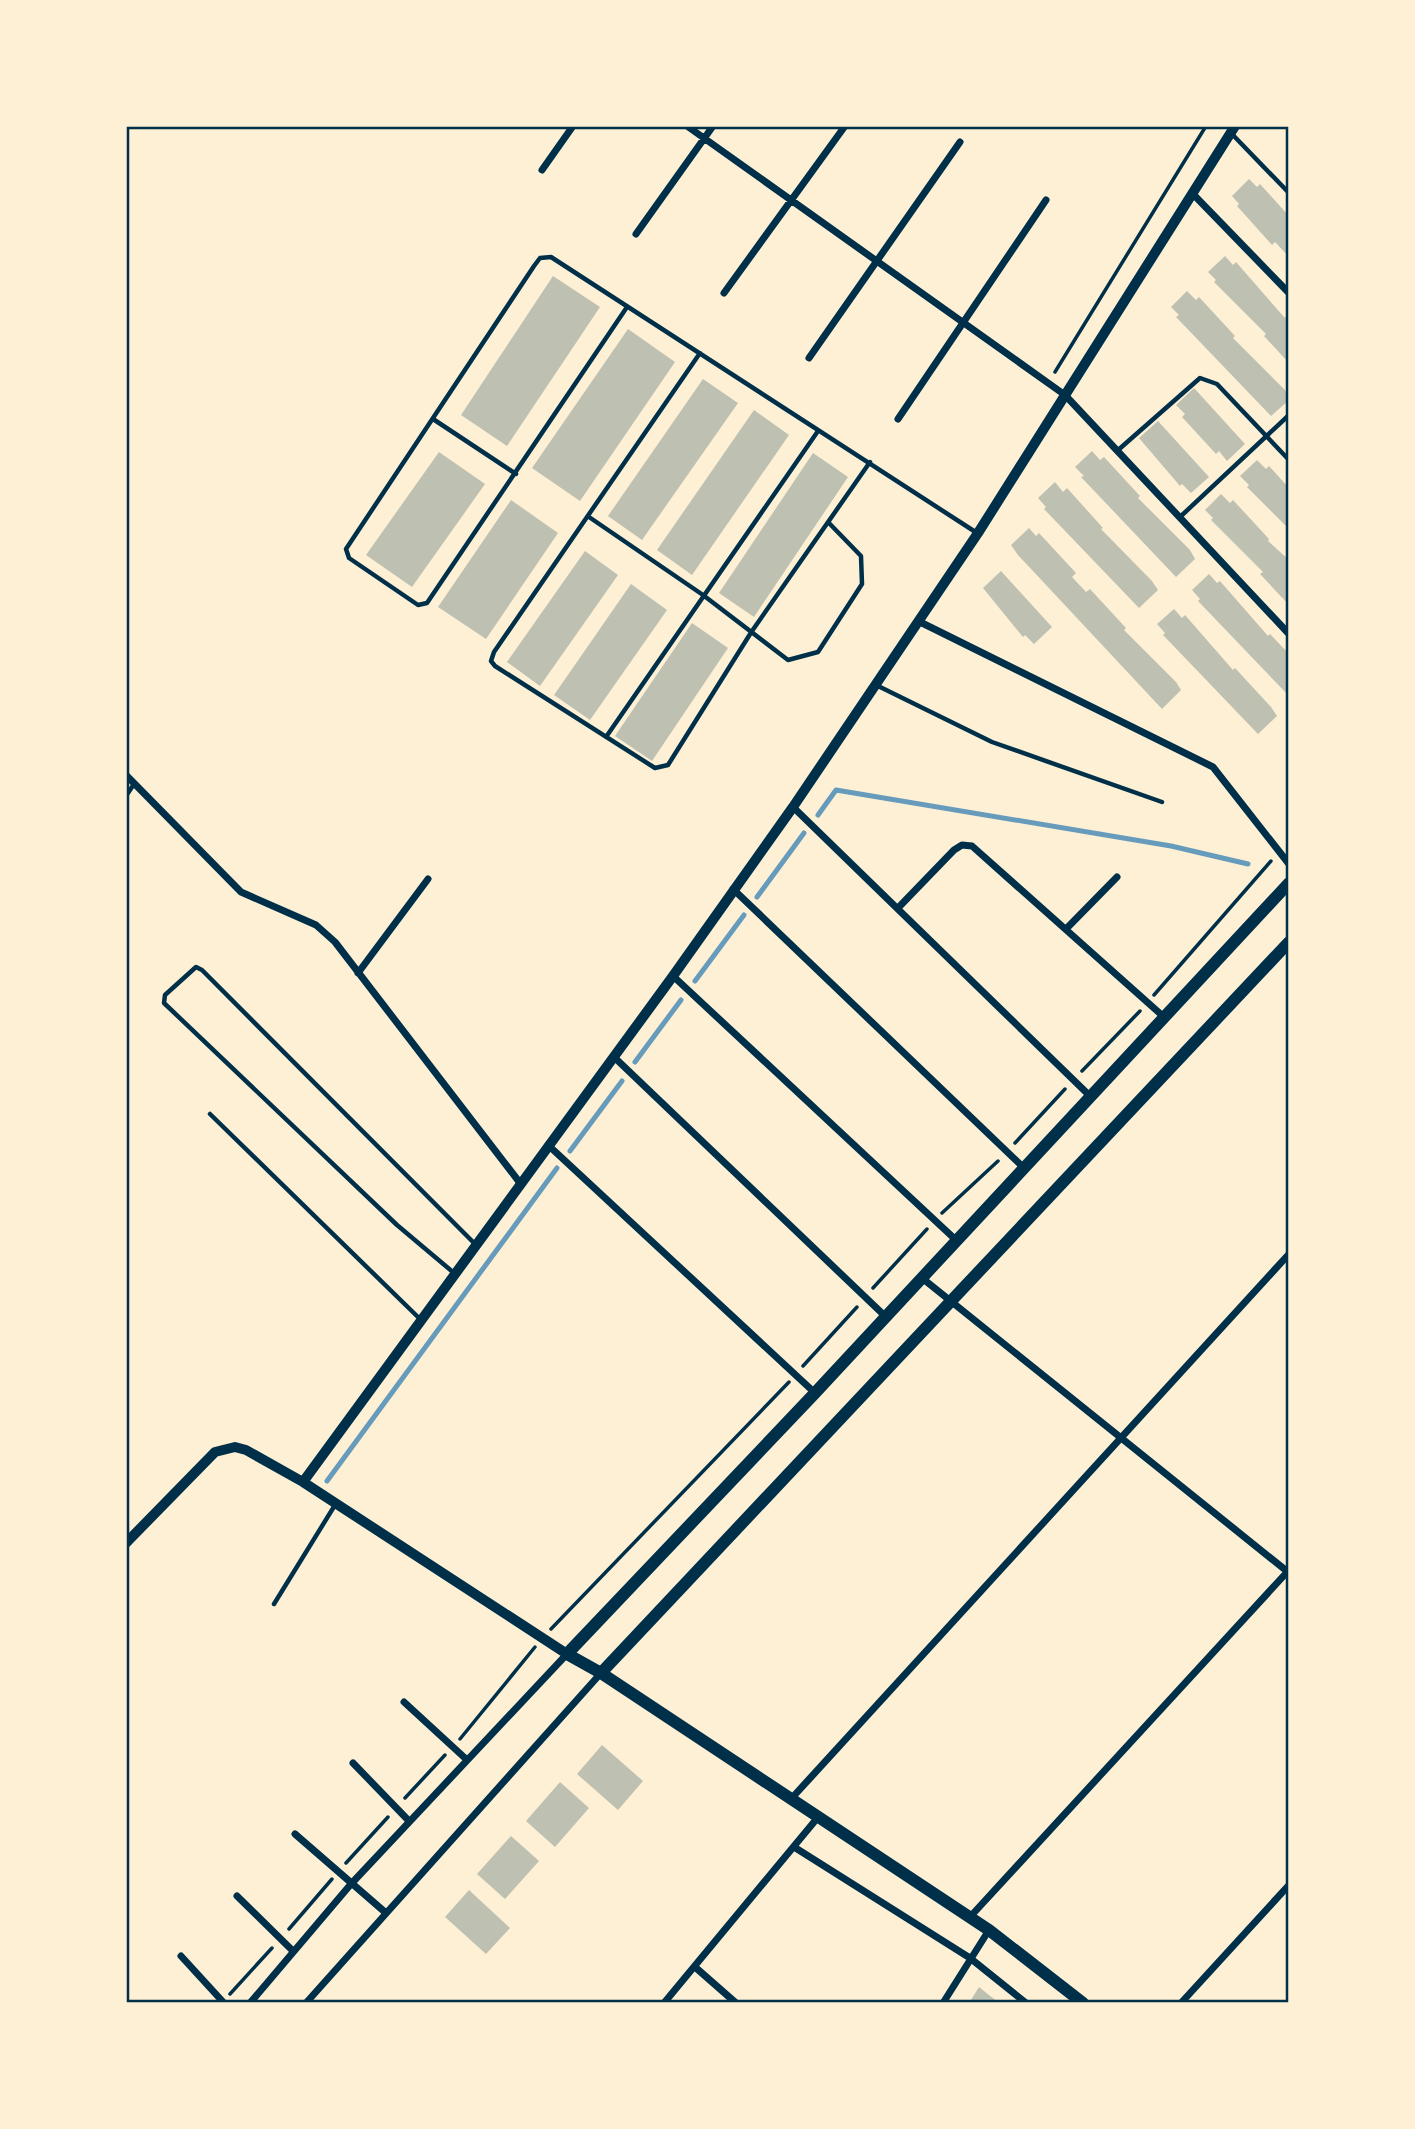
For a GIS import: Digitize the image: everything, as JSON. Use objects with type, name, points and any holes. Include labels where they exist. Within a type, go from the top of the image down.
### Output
[{"type":"main road","points":[[1083,2003],[970,1917],[601,1673],[566,1654],[816,1393],[1289,883]]},
{"type":"main road","points":[[601,1673],[1289,942]]},
{"type":"street","points":[[542,170],[573,126]]},
{"type":"street","points":[[687,126],[1065,395],[1289,634]]},
{"type":"street","points":[[636,234],[713,126]]},
{"type":"street","points":[[724,293],[845,126]]},
{"type":"street","points":[[303,1482],[673,976],[793,807],[978,533],[1233,129]]},
{"type":"street","points":[[809,358],[960,142]]},
{"type":"street","points":[[1192,193],[1289,293]]},
{"type":"street","points":[[898,419],[1046,200]]},
{"type":"street","points":[[918,621],[1213,767],[1289,864]]},
{"type":"street","points":[[126,775],[241,892],[316,925],[335,942],[520,1183]]},
{"type":"street","points":[[793,807],[1091,1097]]},
{"type":"street","points":[[898,908],[954,850],[962,845],[972,846],[1164,1017]]},
{"type":"street","points":[[1067,928],[1117,877]]},
{"type":"street","points":[[358,973],[428,879]]},
{"type":"street","points":[[733,890],[1024,1168]]},
{"type":"street","points":[[673,976],[957,1241]]},
{"type":"street","points":[[614,1057],[886,1317]]},
{"type":"street","points":[[548,1144],[816,1393]]},
{"type":"street","points":[[791,1799],[1123,1439],[1289,1254]]},
{"type":"street","points":[[922,1278],[1288,1571],[970,1917]]},
{"type":"street","points":[[126,1544],[205,1462],[225,1448],[246,1450],[303,1482],[566,1654],[351,1884],[250,2003]]},
{"type":"street","points":[[306,2003],[601,1673]]},
{"type":"street","points":[[404,1702],[466,1759]]},
{"type":"street","points":[[353,1763],[409,1821]]},
{"type":"street","points":[[664,2003],[818,1816]]},
{"type":"street","points":[[295,1834],[386,1913]]},
{"type":"street","points":[[794,1847],[970,1958],[1026,2003]]},
{"type":"street","points":[[1181,2003],[1289,1885]]},
{"type":"street","points":[[237,1896],[293,1951]]},
{"type":"street","points":[[943,2003],[989,1930]]},
{"type":"street","points":[[181,1956],[224,2002]]},
{"type":"street","points":[[695,1967],[736,2003]]},
{"type":"lane","points":[[1233,129],[1289,193]]},
{"type":"lane","points":[[627,307],[427,603],[418,605],[349,558],[346,548],[540,258],[551,257],[978,533]]},
{"type":"lane","points":[[700,354],[494,652],[491,661],[606,737],[655,768],[668,765],[752,631],[870,462]]},
{"type":"lane","points":[[1117,451],[1200,378],[1217,384],[1289,460]]},
{"type":"lane","points":[[1179,517],[1289,415]]},
{"type":"lane","points":[[433,419],[516,474]]},
{"type":"lane","points":[[606,737],[818,431]]},
{"type":"lane","points":[[589,517],[703,595],[789,660],[807,657],[826,643],[862,583],[864,573],[861,556],[828,522]]},
{"type":"lane","points":[[875,684],[992,742],[1162,802]]},
{"type":"lane","points":[[126,796],[134,784]]},
{"type":"lane","points":[[454,1273],[397,1225],[164,1003],[165,995],[196,967],[202,970],[475,1244]]},
{"type":"lane","points":[[210,1115],[420,1320]]},
{"type":"lane","points":[[274,1604],[336,1504]]},
{"type":"path","points":[[1048,383],[1206,126]]},
{"type":"path","points":[[224,2002],[453,1746],[541,1639],[795,1376],[936,1219],[1006,1152],[1149,1001],[1278,851]]},
{"type":"building","points":[[1249,179],[1257,187],[1260,184],[1289,216],[1289,257],[1275,242],[1272,245],[1237,206],[1239,204],[1232,196]]},
{"type":"building","points":[[1225,256],[1233,265],[1236,262],[1284,317],[1289,319],[1289,363],[1264,336],[1266,334],[1214,282],[1216,280],[1208,272]]},
{"type":"building","points":[[553,276],[600,307],[507,446],[461,415]]},
{"type":"building","points":[[1187,291],[1196,300],[1199,297],[1235,336],[1233,338],[1285,390],[1289,400],[1271,416],[1176,317],[1179,315],[1171,307]]},
{"type":"building","points":[[628,329],[675,362],[580,501],[532,468]]},
{"type":"building","points":[[703,379],[738,403],[642,540],[608,516]]},
{"type":"building","points":[[1194,388],[1245,444],[1227,461],[1219,451],[1216,454],[1182,417],[1185,414],[1176,405]]},
{"type":"building","points":[[754,410],[789,435],[692,575],[657,550]]},
{"type":"building","points":[[1158,421],[1209,477],[1191,493],[1182,484],[1180,486],[1139,438]]},
{"type":"building","points":[[1092,451],[1100,460],[1104,457],[1140,496],[1138,498],[1190,550],[1195,559],[1176,577],[1081,477],[1084,476],[1075,467]]},
{"type":"building","points":[[439,452],[485,484],[412,587],[366,555]]},
{"type":"building","points":[[813,453],[848,477],[754,617],[719,593]]},
{"type":"building","points":[[1257,460],[1266,469],[1269,466],[1289,488],[1289,529],[1247,487],[1249,485],[1240,476]]},
{"type":"building","points":[[1055,482],[1063,492],[1067,488],[1158,590],[1139,608],[1044,509],[1046,507],[1038,498]]},
{"type":"building","points":[[1221,494],[1230,503],[1233,500],[1268,541],[1289,560],[1289,605],[1260,574],[1263,572],[1211,520],[1213,518],[1205,510]]},
{"type":"building","points":[[511,500],[558,533],[486,639],[438,607]]},
{"type":"building","points":[[1029,528],[1036,536],[1039,533],[1076,573],[1072,577],[1086,592],[1090,589],[1126,628],[1124,630],[1176,682],[1181,690],[1162,709],[1018,555],[1011,545]]},
{"type":"building","points":[[585,551],[618,575],[540,686],[507,662]]},
{"type":"building","points":[[1001,571],[1052,627],[1034,644],[1025,635],[1023,637],[983,588]]},
{"type":"building","points":[[1209,574],[1217,583],[1220,581],[1268,636],[1270,634],[1289,654],[1289,696],[1198,601],[1200,599],[1192,590]]},
{"type":"building","points":[[631,584],[667,610],[590,720],[554,695]]},
{"type":"building","points":[[1174,609],[1182,618],[1185,615],[1233,670],[1235,668],[1271,707],[1277,716],[1258,734],[1163,635],[1165,633],[1157,624]]},
{"type":"building","points":[[692,623],[728,648],[652,761],[615,736]]},
{"type":"building","points":[[602,1745],[643,1781],[618,1810],[577,1774]]},
{"type":"building","points":[[560,1782],[589,1808],[555,1847],[526,1821]]},
{"type":"building","points":[[511,1836],[539,1861],[505,1899],[477,1874]]},
{"type":"building","points":[[469,1890],[510,1928],[486,1954],[445,1917]]},
{"type":"building","points":[[979,1987],[999,2003],[969,2003]]},
{"type":"waterway","points":[[818,815],[836,790],[1171,846],[1248,864]]},
{"type":"waterway","points":[[757,897],[804,833]]},
{"type":"waterway","points":[[695,981],[744,915]]},
{"type":"waterway","points":[[635,1062],[681,1000]]},
{"type":"waterway","points":[[570,1151],[622,1081]]},
{"type":"waterway","points":[[327,1481],[557,1168]]}]
